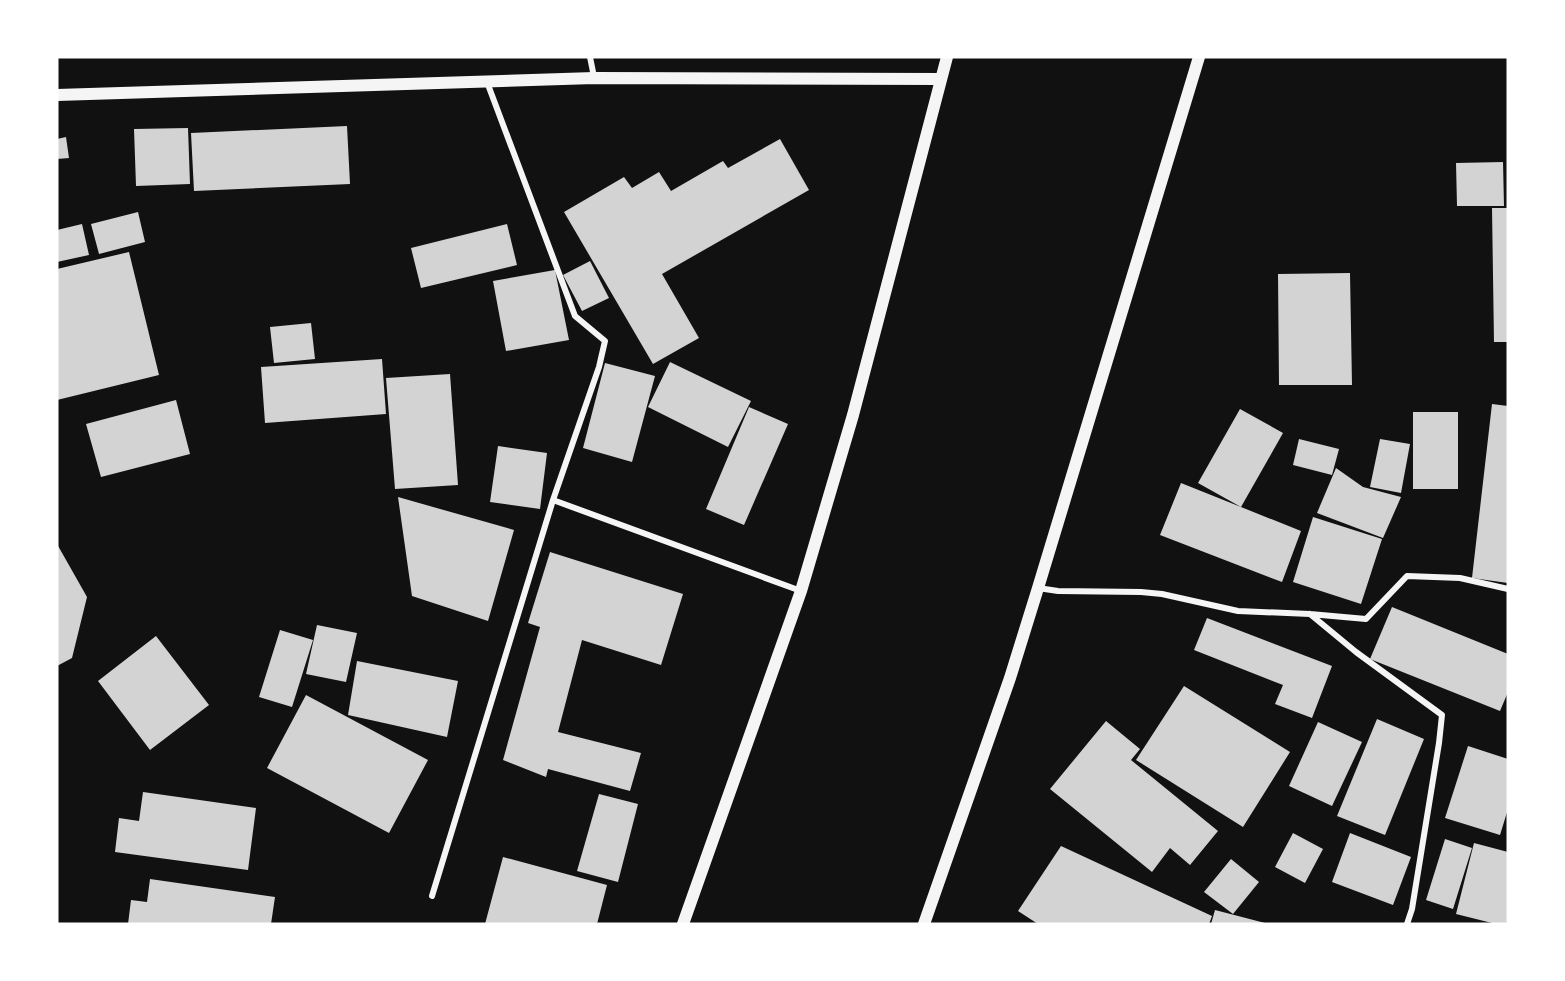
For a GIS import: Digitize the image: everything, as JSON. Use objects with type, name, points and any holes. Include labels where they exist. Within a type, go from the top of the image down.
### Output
[{"type":"main road","points":[[683,924],[801,591],[853,415],[947,57]]},
{"type":"main road","points":[[924,924],[1006,689],[1199,57]]},
{"type":"main road","points":[[57,95],[594,78],[941,79]]},
{"type":"street","points":[[590,57],[594,78]]},
{"type":"street","points":[[432,896],[553,500],[599,367],[605,341],[575,316],[487,82]]},
{"type":"street","points":[[553,500],[801,591]]},
{"type":"street","points":[[1038,588],[1058,591],[1141,592],[1161,594],[1238,611],[1366,619],[1407,576],[1460,578],[1508,589]]},
{"type":"street","points":[[1310,614],[1356,652],[1442,715],[1440,743],[1412,909],[1407,924]]},
{"type":"building","points":[[347,126],[350,184],[194,191],[191,133]]},
{"type":"building","points":[[188,128],[190,184],[136,186],[134,129]]},
{"type":"building","points":[[66,137],[69,158],[57,159],[57,139]]},
{"type":"building","points":[[780,139],[809,190],[662,274],[699,338],[653,364],[564,212],[624,177],[632,188],[659,172],[671,191],[723,161],[728,168]]},
{"type":"building","points":[[1503,162],[1504,206],[1457,206],[1456,163]]},
{"type":"building","points":[[1492,208],[1508,208],[1508,342],[1494,342]]},
{"type":"building","points":[[138,212],[145,242],[99,254],[91,224]]},
{"type":"building","points":[[82,224],[89,255],[57,262],[57,230]]},
{"type":"building","points":[[507,224],[517,265],[421,288],[411,248]]},
{"type":"building","points":[[129,252],[159,375],[57,400],[57,269]]},
{"type":"building","points":[[590,261],[609,298],[582,311],[563,275]]},
{"type":"building","points":[[555,270],[569,340],[506,351],[493,281]]},
{"type":"building","points":[[1350,273],[1352,385],[1279,385],[1278,274]]},
{"type":"building","points":[[311,323],[315,359],[274,363],[270,327]]},
{"type":"building","points":[[382,359],[386,414],[265,423],[261,367]]},
{"type":"building","points":[[670,362],[751,401],[728,447],[648,407]]},
{"type":"building","points":[[605,363],[655,376],[632,462],[583,448]]},
{"type":"building","points":[[450,374],[458,485],[395,489],[386,378]]},
{"type":"building","points":[[176,400],[190,454],[101,477],[86,424]]},
{"type":"building","points":[[1492,404],[1508,406],[1508,583],[1472,578]]},
{"type":"building","points":[[749,407],[788,424],[744,525],[706,509]]},
{"type":"building","points":[[1240,409],[1283,433],[1241,507],[1198,483]]},
{"type":"building","points":[[1413,412],[1458,412],[1458,489],[1413,489]]},
{"type":"building","points":[[1299,439],[1339,449],[1332,475],[1293,465]]},
{"type":"building","points":[[1380,439],[1410,444],[1401,493],[1370,487]]},
{"type":"building","points":[[498,446],[547,453],[540,509],[490,502]]},
{"type":"building","points":[[1336,468],[1363,487],[1401,497],[1383,538],[1317,513]]},
{"type":"building","points":[[1181,483],[1301,531],[1282,582],[1160,535]]},
{"type":"building","points":[[398,497],[514,530],[488,621],[412,596]]},
{"type":"building","points":[[1313,517],[1382,539],[1361,604],[1293,582]]},
{"type":"building","points":[[57,544],[87,597],[72,658],[57,666]]},
{"type":"building","points":[[550,552],[683,594],[661,665],[582,640],[558,732],[641,753],[630,791],[548,769],[546,777],[503,760],[540,627],[528,623]]},
{"type":"building","points":[[1392,607],[1508,654],[1508,692],[1500,711],[1370,659]]},
{"type":"building","points":[[1207,618],[1332,666],[1312,718],[1275,704],[1283,685],[1194,650]]},
{"type":"building","points":[[317,625],[357,633],[346,682],[306,674]]},
{"type":"building","points":[[280,630],[313,640],[292,707],[259,697]]},
{"type":"building","points":[[156,636],[209,705],[150,750],[98,681]]},
{"type":"building","points":[[357,661],[458,681],[447,737],[348,715]]},
{"type":"building","points":[[1184,686],[1290,752],[1243,827],[1136,760]]},
{"type":"building","points":[[306,695],[428,760],[389,833],[267,768]]},
{"type":"building","points":[[1377,719],[1424,739],[1385,835],[1337,816]]},
{"type":"building","points":[[1106,721],[1140,749],[1131,760],[1218,831],[1190,865],[1170,848],[1152,872],[1050,789]]},
{"type":"building","points":[[1318,722],[1362,742],[1332,806],[1289,786]]},
{"type":"building","points":[[1468,746],[1508,759],[1508,809],[1500,835],[1445,818]]},
{"type":"building","points":[[143,792],[256,808],[248,870],[115,852],[119,818],[139,821]]},
{"type":"building","points":[[599,794],[638,804],[618,882],[577,871]]},
{"type":"building","points":[[1293,833],[1323,849],[1305,883],[1275,867]]},
{"type":"building","points":[[1350,833],[1411,857],[1393,905],[1332,882]]},
{"type":"building","points":[[1445,839],[1472,848],[1453,909],[1426,900]]},
{"type":"building","points":[[1474,843],[1508,852],[1508,924],[1496,924],[1456,914]]},
{"type":"building","points":[[1061,846],[1212,916],[1209,924],[1038,924],[1018,911]]},
{"type":"building","points":[[503,857],[607,885],[597,924],[485,924]]},
{"type":"building","points":[[1231,859],[1259,882],[1233,914],[1204,892]]},
{"type":"building","points":[[150,879],[275,897],[271,924],[128,924],[131,900],[147,902]]},
{"type":"building","points":[[1215,910],[1265,923],[1265,924],[1211,924]]}]
